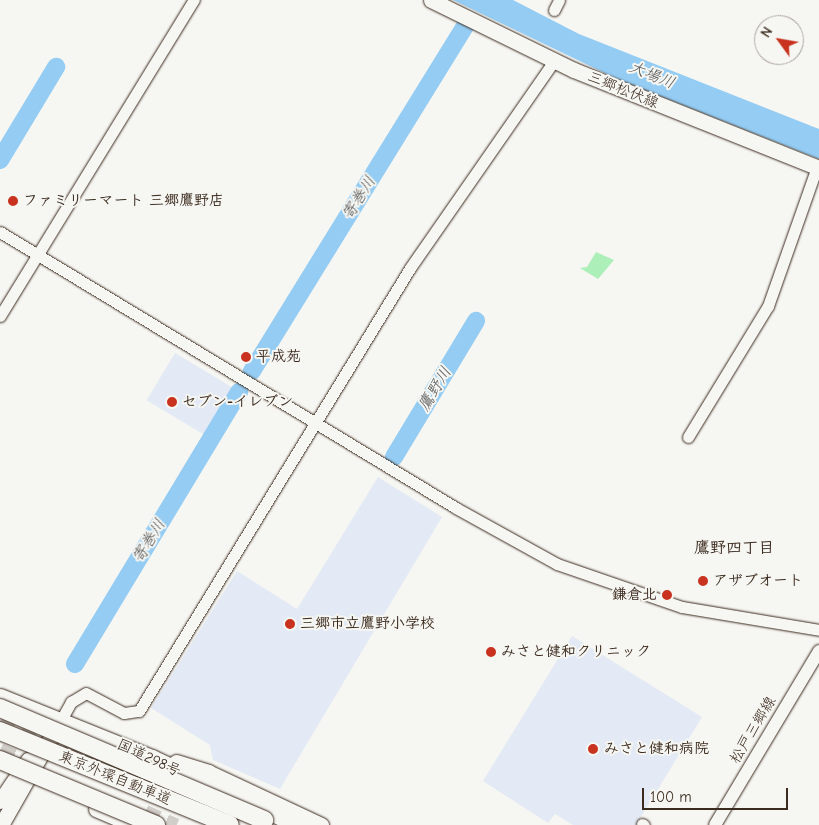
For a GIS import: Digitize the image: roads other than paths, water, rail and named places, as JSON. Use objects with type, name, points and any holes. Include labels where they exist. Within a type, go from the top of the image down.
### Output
[{"type":"highway","points":[[0,708],[264,820]]},
{"type":"highway","name":"東京外環自動車道","points":[[0,731],[230,825]]},
{"type":"highway","name":"東京外環自動車道","points":[[0,742],[199,825]]},
{"type":"highway","points":[[0,760],[156,825]]},
{"type":"main road","name":"三郷松伏線","points":[[432,0],[554,61],[818,168]]},
{"type":"main road","name":"松戸三郷線","points":[[715,825],[819,651]]},
{"type":"main road","name":"国道298号","points":[[0,696],[152,757],[296,825]]},
{"type":"main road","points":[[0,801],[23,776],[60,720]]},
{"type":"main road","points":[[152,757],[208,772],[321,825]]},
{"type":"main road","points":[[0,767],[133,825]]},
{"type":"main road","points":[[1,825],[23,776]]},
{"type":"street","points":[[0,316],[194,0]]},
{"type":"street","points":[[60,720],[71,702],[86,693],[124,713],[139,711],[410,268],[554,61]]},
{"type":"street","points":[[688,437],[768,306],[818,168]]},
{"type":"street","points":[[0,232],[315,424],[509,539],[598,582],[682,608],[819,630]]},
{"type":"water","name":"大場川","points":[[453,0],[513,0],[579,34],[819,129],[819,159],[617,79]]},
{"type":"waterway","name":"寄巻川","points":[[252,371],[466,25]]},
{"type":"waterway","points":[[0,160],[56,67]]},
{"type":"waterway","name":"鷹野川","points":[[394,457],[476,321]]},
{"type":"waterway","name":"寄巻川","points":[[75,664],[239,392]]},
{"type":"tunnel","points":[[0,721],[232,816]]},
{"type":"tunnel","points":[[0,750],[39,767]]},
{"type":"tunnel","points":[[145,812],[176,825]]},
{"type":"place","name":"ファミリーマート 三郷鷹野店","points":[[13,201]]},
{"type":"place","name":"平成苑","points":[[246,357]]},
{"type":"place","name":"セブン-イレブン","points":[[172,402]]},
{"type":"place","name":"アザブオート","points":[[703,581]]},
{"type":"place","name":"鎌倉北","points":[[667,595]]},
{"type":"place","name":"三郷市立鷹野小学校","points":[[290,624]]},
{"type":"place","name":"みさと健和クリニック","points":[[491,652]]},
{"type":"place","name":"みさと健和病院","points":[[593,749]]},
{"type":"district","name":"鷹野四丁目","points":[[734,548]]}]
